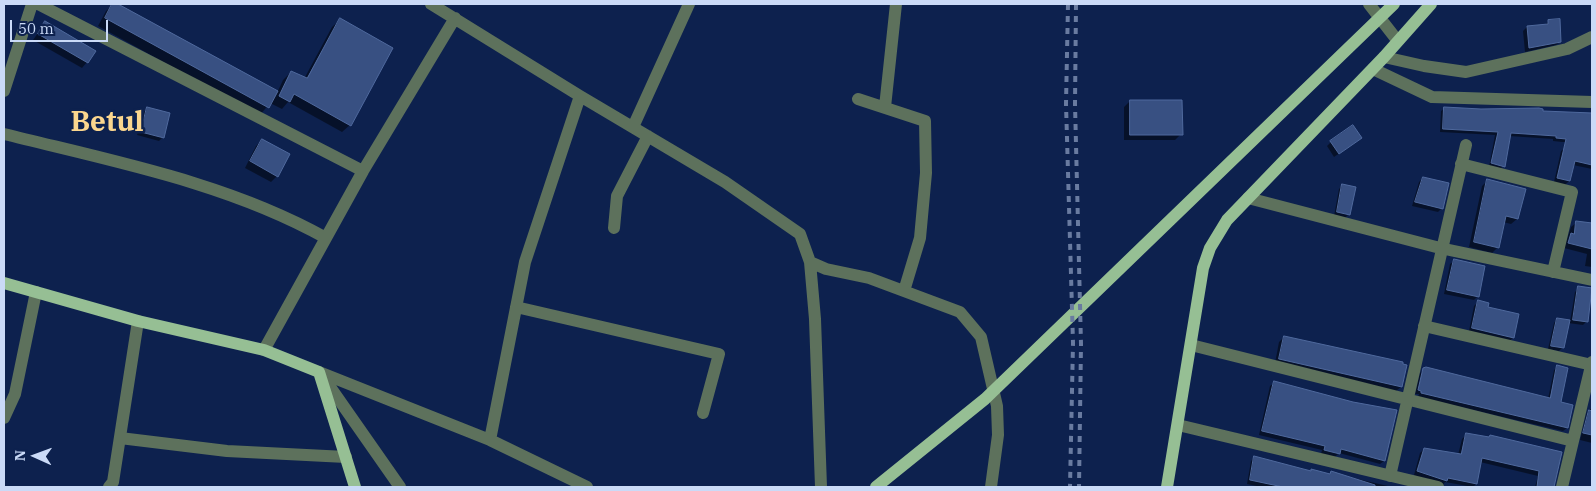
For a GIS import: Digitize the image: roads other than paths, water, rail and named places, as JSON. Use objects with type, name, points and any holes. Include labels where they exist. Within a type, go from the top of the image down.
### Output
[{"type":"main road","points":[[876,487],[985,399],[1394,4]]},
{"type":"main road","points":[[1167,487],[1191,345],[1197,294],[1210,248],[1228,220],[1384,57],[1397,40],[1431,4]]},
{"type":"main road","points":[[4,283],[138,321],[264,350],[319,372],[355,487]]},
{"type":"street","points":[[4,91],[32,4]]},
{"type":"street","points":[[38,4],[363,171]]},
{"type":"street","points":[[432,4],[580,96],[725,182],[800,234],[810,262],[815,319],[821,487]]},
{"type":"street","points":[[633,127],[689,4]]},
{"type":"street","points":[[885,107],[896,4]]},
{"type":"street","points":[[1369,4],[1397,40]]},
{"type":"street","points":[[264,350],[363,171],[456,18]]},
{"type":"street","points":[[1384,57],[1424,66],[1466,72],[1567,49],[1592,37]]},
{"type":"street","points":[[1372,68],[1432,96],[1592,102]]},
{"type":"street","points":[[490,440],[525,262],[580,96]]},
{"type":"street","points":[[858,99],[925,121],[926,173],[920,238],[904,291]]},
{"type":"street","points":[[4,134],[169,176],[290,218],[326,238]]},
{"type":"street","points":[[614,228],[617,196],[648,136]]},
{"type":"street","points":[[1390,476],[1440,248],[1466,145]]},
{"type":"street","points":[[1461,164],[1572,192],[1553,272]]},
{"type":"street","points":[[1248,198],[1440,248],[1592,280]]},
{"type":"street","points":[[810,262],[826,269],[869,278],[960,312],[981,337],[997,406],[998,435],[990,487]]},
{"type":"street","points":[[4,418],[15,394],[36,292]]},
{"type":"street","points":[[516,307],[719,354],[703,413]]},
{"type":"street","points":[[112,486],[138,321]]},
{"type":"street","points":[[1424,326],[1592,364],[1562,487]]},
{"type":"street","points":[[1191,345],[1573,441]]},
{"type":"street","points":[[319,372],[490,440],[587,487]]},
{"type":"street","points":[[319,372],[400,487]]},
{"type":"street","points":[[1178,425],[1438,487]]},
{"type":"street","points":[[120,438],[227,451],[346,457]]},
{"type":"railway","points":[[1068,4],[1066,104],[1073,343],[1070,487]]},
{"type":"railway","points":[[1076,4],[1075,104],[1081,344],[1079,487]]},
{"type":"district","name":"Betul","points":[[107,123]]}]
